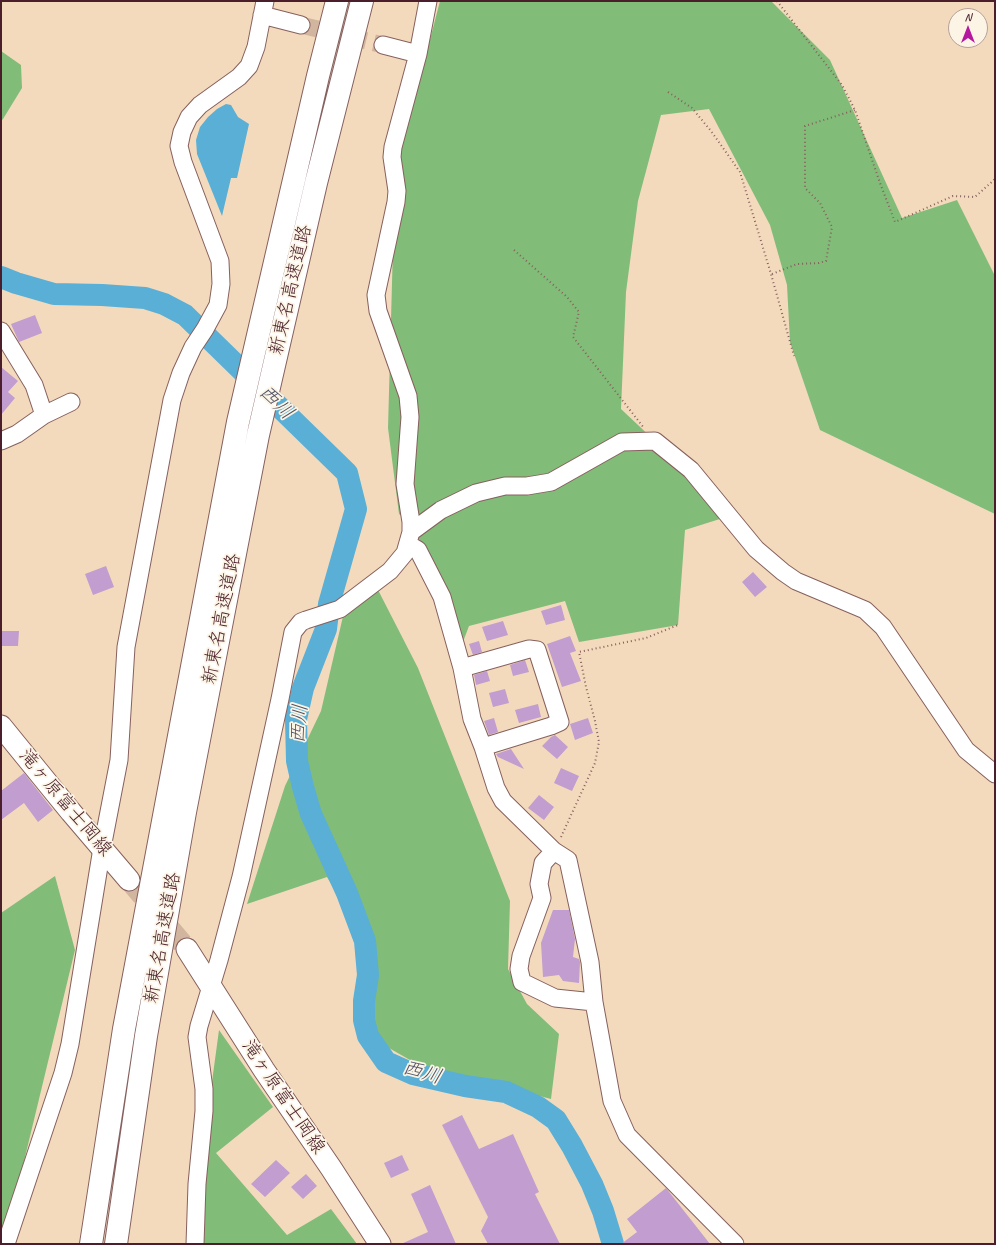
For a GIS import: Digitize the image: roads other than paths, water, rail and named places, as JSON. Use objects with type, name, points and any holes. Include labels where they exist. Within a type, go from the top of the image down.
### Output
[{"type":"highway","name":"新東名高速道路","points":[[91,1244],[124,1029],[238,422],[318,76],[337,1]]},
{"type":"highway","name":"新東名高速道路","points":[[116,1244],[146,1036],[185,812],[258,435],[316,183],[362,1]]},
{"type":"main road","name":"滝ヶ原富士岡線","points":[[1,726],[129,880]]},
{"type":"main road","name":"滝ヶ原富士岡線","points":[[187,949],[264,1070],[331,1168],[380,1244]]},
{"type":"street","points":[[318,76],[330,1]]},
{"type":"street","points":[[349,53],[367,1]]},
{"type":"street","points":[[195,1244],[197,1184],[204,1111],[204,1089],[197,1037],[241,877],[293,632],[301,622],[340,609],[390,571],[401,558],[410,538],[411,522],[405,484],[409,407],[408,396],[378,311],[376,294],[396,202],[397,190],[392,157],[393,147],[418,54],[428,1]]},
{"type":"street","points":[[6,1244],[63,1073],[70,1044],[102,848],[119,760],[126,647],[172,400],[181,373],[193,347],[218,306],[222,284],[220,261],[182,162],[179,146],[182,132],[189,117],[200,105],[239,77],[249,66],[256,46],[264,8],[301,25]]},
{"type":"street","points":[[383,45],[418,54]]},
{"type":"street","points":[[1,331],[34,385],[44,415]]},
{"type":"street","points":[[1,441],[17,434],[44,415],[71,402]]},
{"type":"street","points":[[410,538],[441,510],[476,493],[505,486],[528,486],[551,482],[622,442],[654,441],[690,470],[756,549],[783,572],[796,581],[865,610],[883,627],[966,750],[995,774]]},
{"type":"street","points":[[410,538],[418,550],[442,597],[462,668],[472,719],[496,788],[503,801],[554,851],[568,860],[590,962],[594,1002],[612,1101],[627,1135],[735,1244]]},
{"type":"street","points":[[462,668],[529,649],[537,650],[560,722],[483,747]]},
{"type":"street","points":[[554,851],[543,863],[539,884],[542,898],[521,956],[519,969],[522,982],[555,998],[594,1002]]},
{"type":"water","points":[[226,104],[231,105],[238,117],[249,124],[237,178],[231,178],[222,216],[197,154],[196,140],[200,127],[208,117],[217,109]]},
{"type":"waterway","name":"西川","points":[[1,277],[54,294],[145,298],[164,304],[185,315],[347,473],[356,509],[329,604],[326,629],[303,688],[296,719],[297,761],[311,814],[347,893],[365,941],[368,975],[364,1001],[364,1020],[368,1036],[386,1062],[413,1074],[465,1086],[506,1092],[538,1107],[556,1120],[592,1184],[603,1211],[613,1244]]},
{"type":"tunnel","points":[[301,25],[383,45]]},
{"type":"tunnel","points":[[129,880],[187,949]]}]
